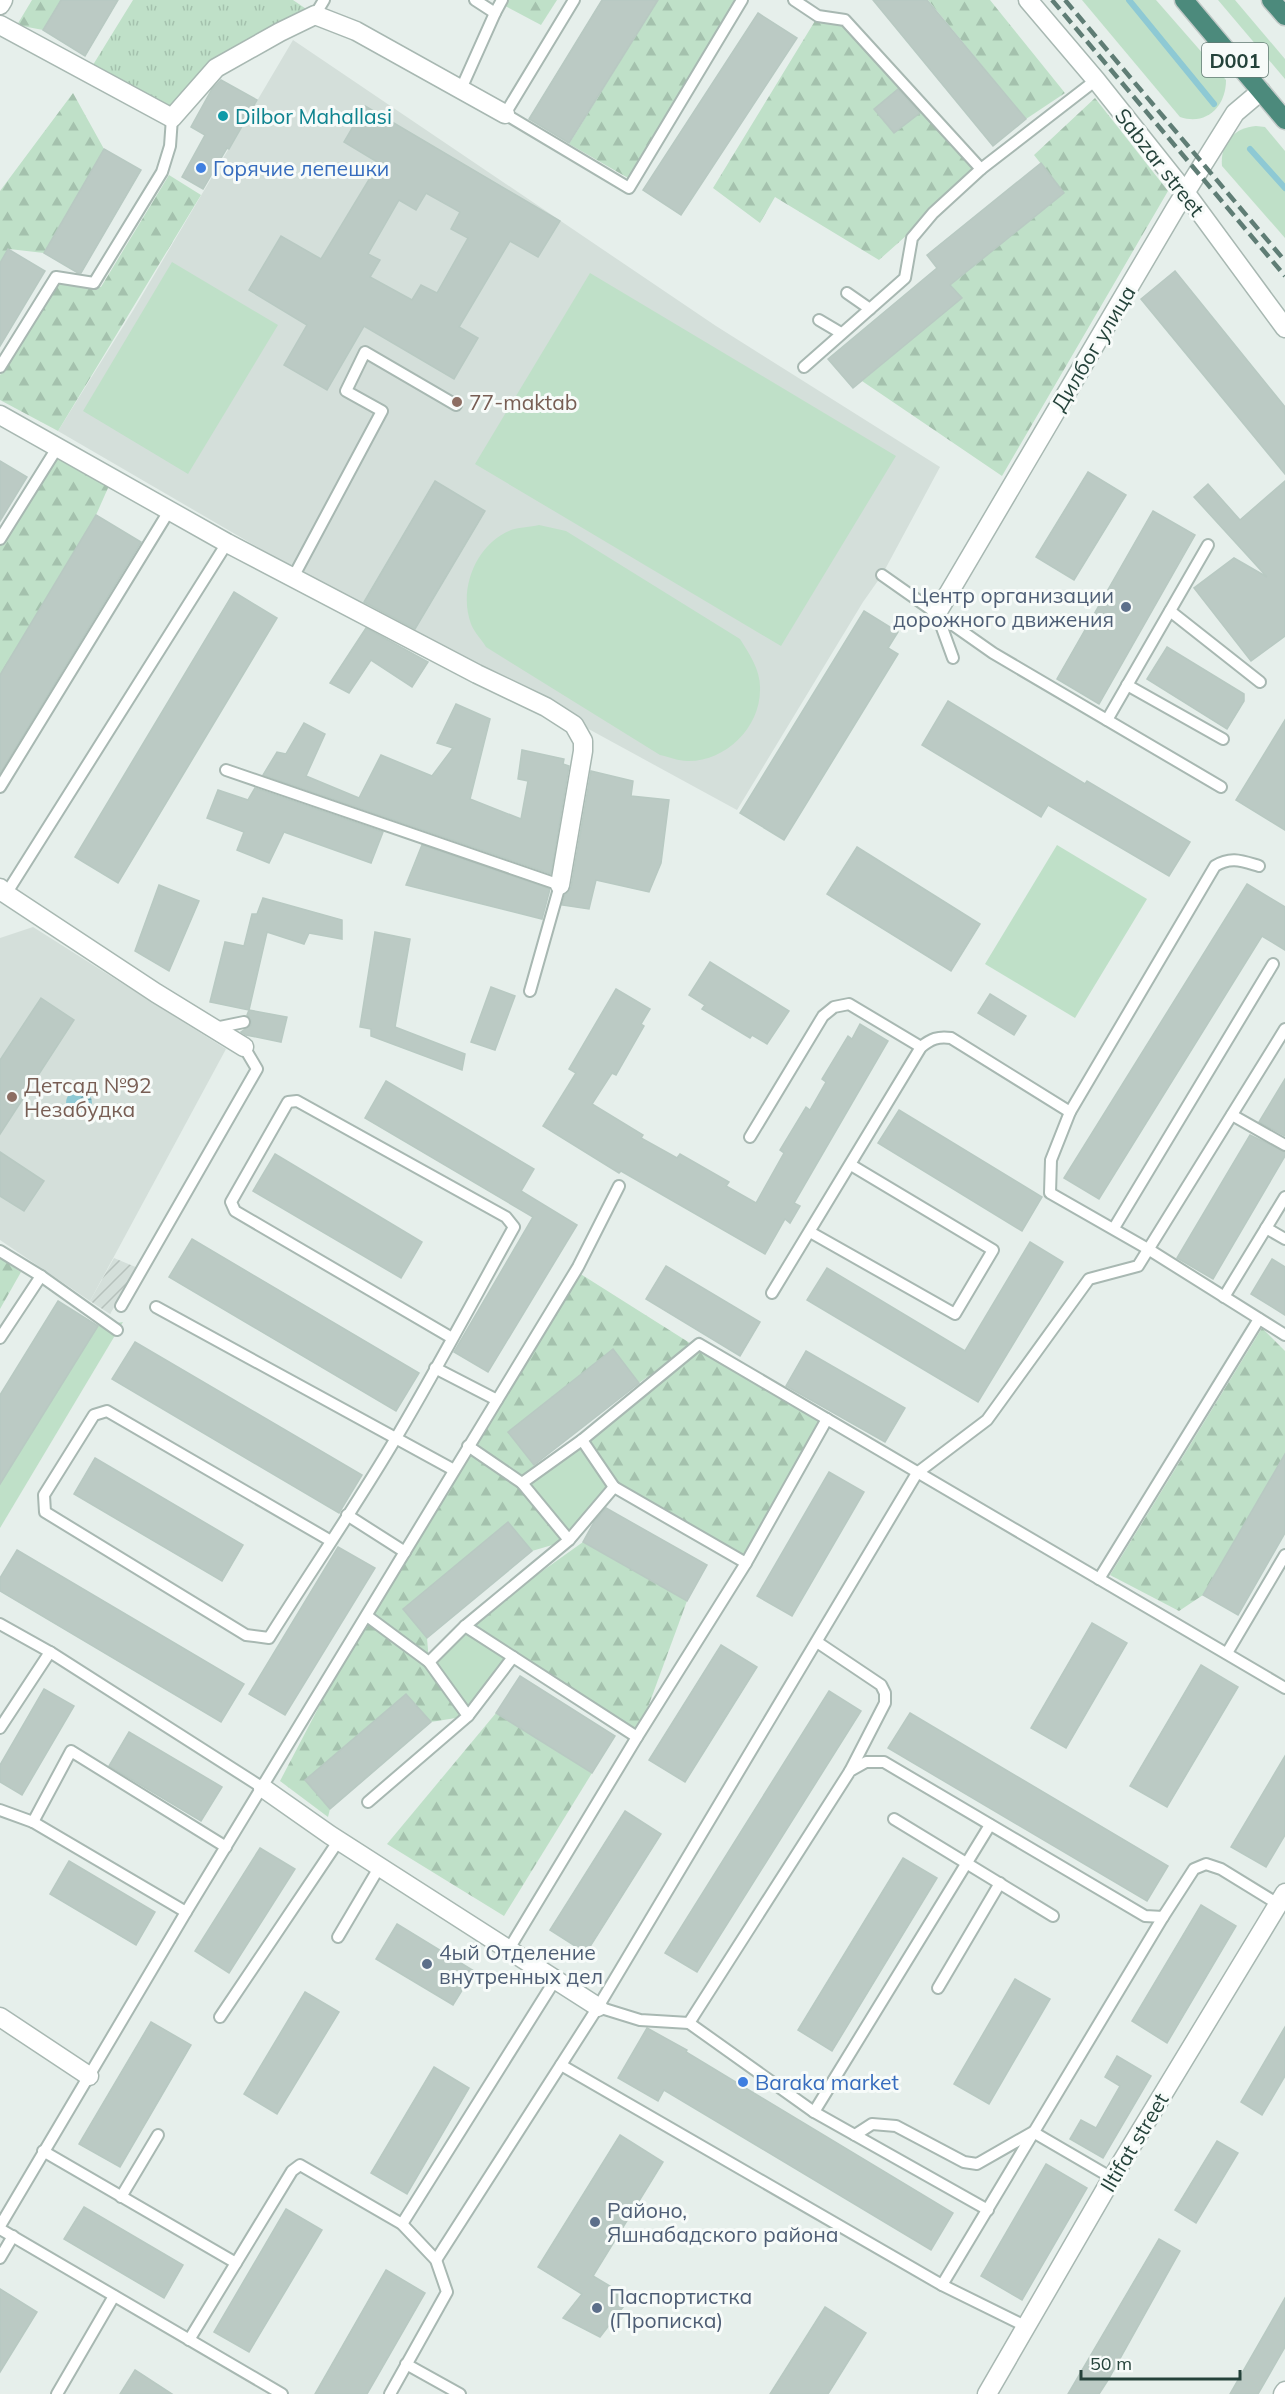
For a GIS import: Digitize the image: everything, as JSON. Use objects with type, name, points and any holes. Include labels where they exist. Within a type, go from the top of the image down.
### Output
[{"type":"highway","name":"D001","points":[[1184,0],[1285,120]]},
{"type":"highway","points":[[1271,0],[1285,16]]},
{"type":"street","points":[[0,4],[3,0]]},
{"type":"street","name":"Sabzar street","points":[[1028,0],[1096,80],[1185,192],[1285,328]]},
{"type":"street","points":[[0,25],[172,118],[216,68],[319,8],[505,114]]},
{"type":"street","name":"Дилбог улица","points":[[937,613],[1185,192],[1235,113],[1261,91]]},
{"type":"street","points":[[0,415],[227,543],[546,707],[574,725],[583,741],[583,751],[560,885]]},
{"type":"street","points":[[3,891],[153,998],[215,1028],[244,1047]]},
{"type":"street","points":[[263,1788],[339,1840],[598,2007]]},
{"type":"street","name":"Iltifаt street","points":[[987,2394],[1112,2178],[1282,1899]]},
{"type":"street","points":[[0,2017],[89,2076]]},
{"type":"lane","points":[[475,0],[495,13]]},
{"type":"lane","points":[[461,89],[502,0]]},
{"type":"lane","points":[[574,0],[505,114],[628,188],[742,0]]},
{"type":"lane","points":[[794,0],[818,16],[844,20],[981,169]]},
{"type":"lane","points":[[804,367],[905,278],[912,238],[933,213],[981,169],[1096,80]]},
{"type":"lane","points":[[0,367],[56,277],[94,283],[162,172],[170,146],[172,118]]},
{"type":"lane","points":[[847,293],[870,309]]},
{"type":"lane","points":[[819,320],[841,333]]},
{"type":"lane","points":[[290,576],[297,570],[382,411],[346,391],[365,352],[456,405]]},
{"type":"lane","points":[[0,539],[57,448]]},
{"type":"lane","points":[[0,788],[169,511]]},
{"type":"lane","points":[[3,891],[227,543]]},
{"type":"lane","points":[[1107,720],[1208,545]]},
{"type":"lane","points":[[882,575],[993,653],[1221,787]]},
{"type":"lane","points":[[1170,611],[1260,682]]},
{"type":"lane","points":[[937,613],[953,658]]},
{"type":"lane","points":[[1127,685],[1223,739]]},
{"type":"lane","points":[[226,770],[560,885],[530,992]]},
{"type":"lane","points":[[1259,866],[1236,859],[1225,860],[1215,866],[1070,1112],[1051,1160],[1050,1193],[1114,1228],[1285,1335]]},
{"type":"lane","points":[[1114,1228],[1273,964]]},
{"type":"lane","points":[[750,1137],[823,1016],[834,1007],[849,1004],[921,1047]]},
{"type":"lane","points":[[215,1028],[244,1022]]},
{"type":"lane","points":[[436,2260],[598,2007],[917,1473],[987,1420],[1089,1279],[1138,1266],[1285,1029]]},
{"type":"lane","points":[[772,1293],[921,1047],[935,1038],[951,1038],[1070,1112]]},
{"type":"lane","points":[[121,1306],[257,1068],[244,1047]]},
{"type":"lane","points":[[331,1541],[107,1411],[94,1415],[45,1495],[45,1512],[246,1635],[269,1638],[331,1541],[347,1515],[396,1439],[514,1227],[506,1217],[297,1101],[288,1102],[231,1202],[235,1211],[452,1338]]},
{"type":"lane","points":[[1232,1115],[1285,1144]]},
{"type":"lane","points":[[810,1232],[955,1314],[993,1250],[851,1165]]},
{"type":"lane","points":[[282,2394],[0,2227],[186,1912],[578,1267],[619,1186]]},
{"type":"lane","points":[[1224,1297],[1285,1197]]},
{"type":"lane","points":[[1266,1228],[1285,1239]]},
{"type":"lane","points":[[0,1251],[41,1276],[117,1330]]},
{"type":"lane","points":[[0,1338],[41,1276]]},
{"type":"lane","points":[[156,1307],[454,1470]]},
{"type":"lane","points":[[1099,1579],[1259,1319]]},
{"type":"lane","points":[[522,1483],[582,1440],[699,1344],[1285,1688]]},
{"type":"lane","points":[[435,1368],[497,1400]]},
{"type":"lane","points":[[509,1949],[637,1737],[746,1563],[827,1419]]},
{"type":"lane","points":[[582,1440],[614,1487],[746,1563]]},
{"type":"lane","points":[[468,1446],[522,1483],[569,1540]]},
{"type":"lane","points":[[429,1662],[465,1626],[569,1540],[614,1487]]},
{"type":"lane","points":[[347,1515],[405,1552]]},
{"type":"lane","points":[[1227,1653],[1285,1555]]},
{"type":"lane","points":[[367,1616],[429,1662],[468,1716]]},
{"type":"lane","points":[[0,1624],[50,1652],[263,1788]]},
{"type":"lane","points":[[465,1626],[637,1737]]},
{"type":"lane","points":[[689,2023],[850,1771],[885,1704],[885,1693],[881,1685],[817,1642]]},
{"type":"lane","points":[[0,1728],[50,1652]]},
{"type":"lane","points":[[368,1802],[468,1716],[513,1657]]},
{"type":"lane","points":[[33,1822],[71,1751],[226,1847]]},
{"type":"lane","points":[[850,1771],[866,1762],[884,1762],[1144,1916],[1163,1917]]},
{"type":"lane","points":[[0,1810],[33,1822],[186,1912]]},
{"type":"lane","points":[[894,1819],[1053,1916]]},
{"type":"lane","points":[[814,2112],[990,1825]]},
{"type":"lane","points":[[220,2017],[339,1840]]},
{"type":"lane","points":[[942,2286],[1194,1869],[1206,1864],[1221,1869],[1282,1899]]},
{"type":"lane","points":[[338,1937],[380,1866]]},
{"type":"lane","points":[[938,1988],[1000,1883]]},
{"type":"lane","points":[[402,2224],[555,1980]]},
{"type":"lane","points":[[598,2007],[640,2020],[689,2023],[814,2112],[988,2210]]},
{"type":"lane","points":[[561,2065],[942,2286],[1025,2326]]},
{"type":"lane","points":[[855,2135],[872,2124],[896,2126],[964,2162],[977,2164],[1033,2132]]},
{"type":"lane","points":[[1033,2132],[1112,2178]]},
{"type":"lane","points":[[122,2197],[158,2135]]},
{"type":"lane","points":[[43,2151],[236,2263]]},
{"type":"lane","points":[[189,2340],[292,2171],[300,2165],[402,2224],[436,2260],[447,2292],[390,2394]]},
{"type":"lane","points":[[0,2258],[13,2236]]},
{"type":"lane","points":[[57,2394],[114,2296]]},
{"type":"lane","points":[[406,2364],[460,2394]]},
{"type":"shaded area","name":"77-maktab","points":[[293,40],[716,326],[940,467],[882,575],[863,602],[737,810],[297,570],[58,431],[134,309]]},
{"type":"shaded area","points":[[33,927],[226,1049],[90,1301],[0,1240],[0,938]]},
{"type":"shaded area","points":[[114,1258],[138,1268],[110,1314],[90,1301]]},
{"type":"green space","points":[[32,0],[61,0],[43,30],[17,25]]},
{"type":"green space","points":[[133,0],[293,0],[315,15],[216,68],[172,118],[88,73]]},
{"type":"green space","points":[[494,0],[557,0],[541,25]]},
{"type":"green space","points":[[658,0],[737,0],[628,178],[569,144]]},
{"type":"green space","points":[[928,0],[990,0],[1065,93],[1026,119]]},
{"type":"green space","points":[[1082,0],[1156,0],[1226,80],[1219,106],[1199,119],[1180,117]]},
{"type":"green space","points":[[1218,0],[1235,0],[1285,59],[1285,79]]},
{"type":"green space","points":[[818,16],[845,20],[921,112],[981,169],[879,260],[775,197],[760,223],[713,188]]},
{"type":"green space","points":[[73,93],[104,149],[44,253],[9,249],[0,263],[0,191]]},
{"type":"green space","points":[[1095,98],[1168,191],[1002,476],[862,381],[961,298],[950,285],[1064,193],[1034,155]]},
{"type":"green space","points":[[1256,126],[1265,127],[1285,151],[1285,238],[1222,166],[1223,151],[1230,138],[1241,130]]},
{"type":"green space","points":[[169,175],[201,195],[58,431],[0,400],[0,375],[59,283],[101,287]]},
{"type":"green space","points":[[172,262],[278,325],[188,474],[83,411]]},
{"type":"green space","points":[[590,273],[896,456],[781,646],[475,464]]},
{"type":"green space","points":[[57,448],[112,479],[96,515],[0,675],[0,539]]},
{"type":"green space","points":[[539,525],[566,531],[740,639],[757,670],[760,690],[754,717],[738,740],[727,749],[701,760],[684,761],[660,755],[486,647],[472,627],[468,610],[467,597],[473,569],[488,546],[499,537],[514,529]]},
{"type":"green space","points":[[1057,845],[1147,899],[1075,1018],[985,964]]},
{"type":"green space","points":[[0,1258],[21,1272],[0,1309]]},
{"type":"green space","points":[[579,1273],[693,1345],[639,1383],[613,1349],[508,1432],[534,1465],[523,1484],[569,1540],[532,1551],[508,1522],[403,1609],[427,1638],[429,1662],[468,1716],[431,1722],[406,1694],[305,1780],[330,1809],[328,1817],[280,1781],[367,1615]]},
{"type":"green space","points":[[123,1322],[0,1528],[0,1484],[98,1326]]},
{"type":"green space","points":[[1262,1328],[1285,1351],[1285,1454],[1203,1595],[1179,1611],[1110,1575]]},
{"type":"green space","points":[[699,1347],[827,1419],[746,1563],[614,1487],[582,1440]]},
{"type":"green space","points":[[582,1440],[614,1487],[569,1540],[522,1483]]},
{"type":"green space","points":[[583,1542],[687,1601],[637,1737],[465,1626]]},
{"type":"green space","points":[[465,1626],[513,1657],[468,1716],[429,1662]]},
{"type":"green space","points":[[496,1713],[592,1773],[504,1916],[387,1844]]},
{"type":"water","points":[[79,1090],[88,1094],[92,1103],[88,1112],[79,1116],[70,1112],[66,1103],[70,1094]]},
{"type":"building","points":[[61,0],[118,0],[85,56],[43,30]]},
{"type":"building","points":[[602,0],[658,0],[569,143],[529,119]]},
{"type":"building","points":[[873,0],[927,0],[1026,119],[993,146]]},
{"type":"building","points":[[758,13],[797,38],[681,215],[643,190]]},
{"type":"building","name":"Dilbor Mahallasi","points":[[221,80],[257,100],[203,189],[182,177],[205,135],[191,127],[212,89]]},
{"type":"building","points":[[898,89],[920,113],[894,133],[874,109]]},
{"type":"building","points":[[365,106],[560,221],[538,257],[510,241],[459,327],[478,338],[454,379],[364,326],[327,390],[284,365],[307,325],[249,290],[281,236],[321,259],[379,163],[344,142]],"holes":[[[426,193],[460,212],[451,229],[468,238],[437,293],[421,285],[412,300],[370,277],[380,260],[368,254],[399,200],[416,210]]]},
{"type":"building","points":[[104,149],[141,170],[81,273],[78,273],[44,253]]},
{"type":"building","points":[[1041,163],[1064,193],[950,285],[962,298],[853,388],[828,359],[937,268],[927,255]]},
{"type":"building","points":[[8,249],[45,271],[0,346],[0,263]]},
{"type":"building","points":[[1175,271],[1285,407],[1285,474],[1141,299]]},
{"type":"building","points":[[0,461],[27,477],[0,521]]},
{"type":"building","points":[[1088,472],[1126,495],[1074,580],[1036,557]]},
{"type":"building","points":[[435,481],[485,511],[415,629],[364,602]]},
{"type":"building","points":[[1285,481],[1285,636],[1251,661],[1194,588],[1234,558],[1267,577],[1194,497],[1208,484],[1240,520]]},
{"type":"building","name":"Центр организации дорожного движения","points":[[1153,511],[1195,535],[1099,704],[1057,679]]},
{"type":"building","points":[[96,515],[141,542],[0,773],[0,675]]},
{"type":"building","points":[[234,592],[277,618],[118,883],[75,857]]},
{"type":"building","points":[[864,611],[898,632],[888,648],[898,654],[784,840],[740,813]]},
{"type":"building","points":[[366,628],[428,662],[412,687],[371,660],[349,693],[330,683]]},
{"type":"building","points":[[1167,647],[1244,694],[1244,701],[1227,729],[1147,679]]},
{"type":"building","points":[[948,701],[1085,784],[1087,781],[1190,842],[1169,876],[1048,805],[1041,817],[922,745]]},
{"type":"building","points":[[456,704],[490,719],[470,799],[521,819],[528,781],[518,779],[522,750],[564,759],[563,764],[569,766],[551,874],[263,775],[277,752],[286,754],[304,723],[325,734],[306,776],[359,798],[381,755],[432,776],[453,748],[437,743]]},
{"type":"building","points":[[1285,720],[1285,830],[1236,800]]},
{"type":"building","points":[[591,771],[633,781],[631,796],[669,800],[661,863],[649,892],[596,880],[589,909],[562,905],[571,887]]},
{"type":"building","points":[[255,788],[383,832],[371,863],[284,832],[269,863],[237,850],[244,832],[207,818],[218,790],[248,800]]},
{"type":"building","points":[[422,845],[550,889],[542,919],[406,885]]},
{"type":"building","points":[[857,847],[980,924],[951,971],[827,894]]},
{"type":"building","points":[[1247,884],[1285,907],[1285,950],[1262,936],[1099,1199],[1064,1178]]},
{"type":"building","points":[[159,885],[199,901],[169,971],[135,951]]},
{"type":"building","points":[[263,898],[342,920],[342,939],[309,933],[304,944],[267,932],[249,1010],[210,1002],[225,942],[244,946],[252,914],[257,914]]},
{"type":"building","points":[[375,932],[410,939],[395,1027],[465,1054],[462,1070],[371,1036],[371,1029],[360,1027]]},
{"type":"building","points":[[710,962],[789,1011],[767,1044],[752,1035],[750,1038],[702,1009],[705,1005],[689,995]]},
{"type":"building","points":[[491,987],[515,996],[495,1050],[471,1042]]},
{"type":"building","points":[[616,989],[650,1009],[641,1024],[644,1026],[616,1075],[612,1073],[592,1104],[643,1135],[641,1138],[677,1158],[680,1154],[729,1182],[726,1186],[756,1203],[784,1153],[780,1150],[806,1107],[810,1110],[826,1082],[822,1079],[848,1036],[852,1039],[860,1024],[888,1041],[794,1203],[800,1206],[790,1223],[785,1219],[765,1254],[621,1171],[619,1173],[543,1126],[576,1073],[569,1069]]},
{"type":"building","points":[[990,994],[1026,1016],[1014,1035],[978,1013]]},
{"type":"building","name":"Детсад №92 Незабудка","points":[[41,998],[74,1020],[0,1134],[0,1060]]},
{"type":"building","points":[[249,1010],[287,1017],[281,1042],[241,1032],[251,1025],[251,1020],[247,1015]]},
{"type":"building","points":[[1285,1079],[1285,1136],[1259,1122]]},
{"type":"building","points":[[386,1081],[534,1169],[521,1191],[577,1225],[488,1372],[454,1352],[533,1217],[365,1118]]},
{"type":"building","points":[[899,1110],[1042,1197],[1022,1231],[878,1143]]},
{"type":"building","points":[[1250,1135],[1285,1152],[1285,1156],[1213,1279],[1177,1258]]},
{"type":"building","name":"Детсад №92 Незабудка","points":[[0,1152],[44,1181],[24,1211],[0,1196]]},
{"type":"building","points":[[275,1154],[422,1242],[401,1278],[253,1191]]},
{"type":"building","points":[[192,1239],[419,1373],[396,1411],[169,1277]]},
{"type":"building","points":[[1030,1242],[1063,1262],[978,1402],[807,1300],[827,1268],[965,1351]]},
{"type":"building","points":[[1272,1259],[1285,1267],[1285,1315],[1251,1294]]},
{"type":"building","points":[[666,1266],[760,1322],[740,1356],[646,1299]]},
{"type":"building","points":[[58,1301],[98,1326],[0,1484],[0,1395]]},
{"type":"building","points":[[135,1342],[362,1475],[339,1513],[112,1379]]},
{"type":"building","points":[[613,1349],[639,1383],[534,1465],[508,1432]]},
{"type":"building","points":[[806,1351],[905,1408],[885,1442],[786,1386]]},
{"type":"building","points":[[1285,1454],[1285,1533],[1238,1615],[1203,1595]]},
{"type":"building","points":[[95,1458],[243,1545],[222,1581],[74,1494]]},
{"type":"building","points":[[829,1472],[864,1492],[792,1616],[757,1596]]},
{"type":"building","points":[[606,1508],[707,1565],[687,1601],[583,1542],[594,1522]]},
{"type":"building","points":[[508,1522],[532,1551],[427,1638],[403,1609]]},
{"type":"building","points":[[338,1547],[375,1568],[285,1715],[249,1694]]},
{"type":"building","points":[[17,1550],[244,1684],[221,1722],[0,1591],[0,1578]]},
{"type":"building","points":[[1092,1623],[1127,1643],[1066,1748],[1031,1728]]},
{"type":"building","points":[[721,1645],[757,1667],[685,1782],[649,1760]]},
{"type":"building","points":[[1201,1665],[1238,1687],[1167,1807],[1130,1786]]},
{"type":"building","points":[[520,1676],[615,1736],[592,1773],[496,1713]]},
{"type":"building","points":[[44,1689],[74,1706],[22,1795],[0,1782],[0,1765]]},
{"type":"building","points":[[829,1691],[861,1711],[697,1972],[665,1953]]},
{"type":"building","points":[[406,1694],[431,1722],[330,1809],[305,1780]]},
{"type":"building","points":[[910,1713],[1168,1866],[1147,1901],[888,1748]]},
{"type":"building","points":[[129,1732],[222,1787],[201,1821],[109,1766]]},
{"type":"building","points":[[1285,1756],[1285,1835],[1266,1867],[1231,1847]]},
{"type":"building","points":[[625,1811],[661,1834],[586,1953],[550,1930]]},
{"type":"building","points":[[260,1848],[295,1869],[229,1973],[195,1951]]},
{"type":"building","points":[[903,1858],[937,1878],[832,2051],[798,2030]]},
{"type":"building","points":[[69,1861],[155,1912],[136,1945],[50,1894]]},
{"type":"building","points":[[1201,1905],[1236,1926],[1167,2043],[1132,2021]]},
{"type":"building","points":[[397,1924],[474,1971],[453,2005],[376,1959]]},
{"type":"building","points":[[1015,1979],[1050,1999],[989,2104],[954,2084]]},
{"type":"building","points":[[305,1992],[339,2012],[277,2114],[244,2094]]},
{"type":"building","points":[[151,2022],[191,2045],[120,2167],[79,2144]]},
{"type":"building","points":[[1285,2027],[1285,2076],[1262,2115],[1241,2102]]},
{"type":"building","points":[[647,2028],[687,2050],[686,2052],[953,2213],[931,2250],[664,2090],[658,2101],[618,2078]]},
{"type":"building","points":[[1117,2056],[1151,2076],[1103,2158],[1070,2139],[1081,2120],[1096,2128],[1120,2086],[1105,2077]]},
{"type":"building","points":[[434,2067],[469,2088],[407,2194],[371,2173]]},
{"type":"building","points":[[620,2135],[663,2162],[593,2276],[630,2298],[600,2337],[563,2318],[582,2294],[538,2267]]},
{"type":"building","points":[[1217,2141],[1238,2153],[1196,2223],[1175,2210]]},
{"type":"building","points":[[1046,2164],[1087,2188],[1022,2300],[981,2276]]},
{"type":"building","points":[[84,2207],[183,2265],[164,2298],[64,2239]]},
{"type":"building","points":[[286,2209],[322,2230],[249,2352],[214,2332]]},
{"type":"building","points":[[1159,2239],[1180,2251],[1108,2380],[1099,2394],[1068,2394]]},
{"type":"building","points":[[386,2270],[425,2293],[367,2394],[315,2394]]},
{"type":"building","points":[[0,2289],[37,2312],[0,2372]]},
{"type":"building","points":[[1285,2298],[1285,2347],[1273,2368],[1258,2394],[1230,2394]]},
{"type":"building","points":[[825,2307],[866,2333],[828,2394],[770,2394]]},
{"type":"building","points":[[135,2370],[172,2394],[120,2394]]},
{"type":"waterway","points":[[1129,0],[1214,104]]},
{"type":"waterway","points":[[1250,149],[1285,188]]},
{"type":"railway","points":[[1052,0],[1285,276]]},
{"type":"railway","points":[[1065,0],[1285,261]]},
{"type":"place","name":"Dilbor Mahallasi","points":[[223,116]]},
{"type":"place","name":"Горячие лепешки","points":[[201,168]]},
{"type":"place","name":"77-maktab","points":[[457,402]]},
{"type":"place","name":"Центр организации дорожного движения","points":[[1126,607]]},
{"type":"place","name":"Детсад №92 Незабудка","points":[[12,1097]]},
{"type":"place","name":"4ый Отделение внутренных дел","points":[[427,1964]]},
{"type":"place","name":"Baraka market","points":[[743,2082]]},
{"type":"place","name":"Районо, Яшнабадского района","points":[[595,2222]]},
{"type":"place","name":"Паспортистка (Прописка)","points":[[597,2308]]}]
